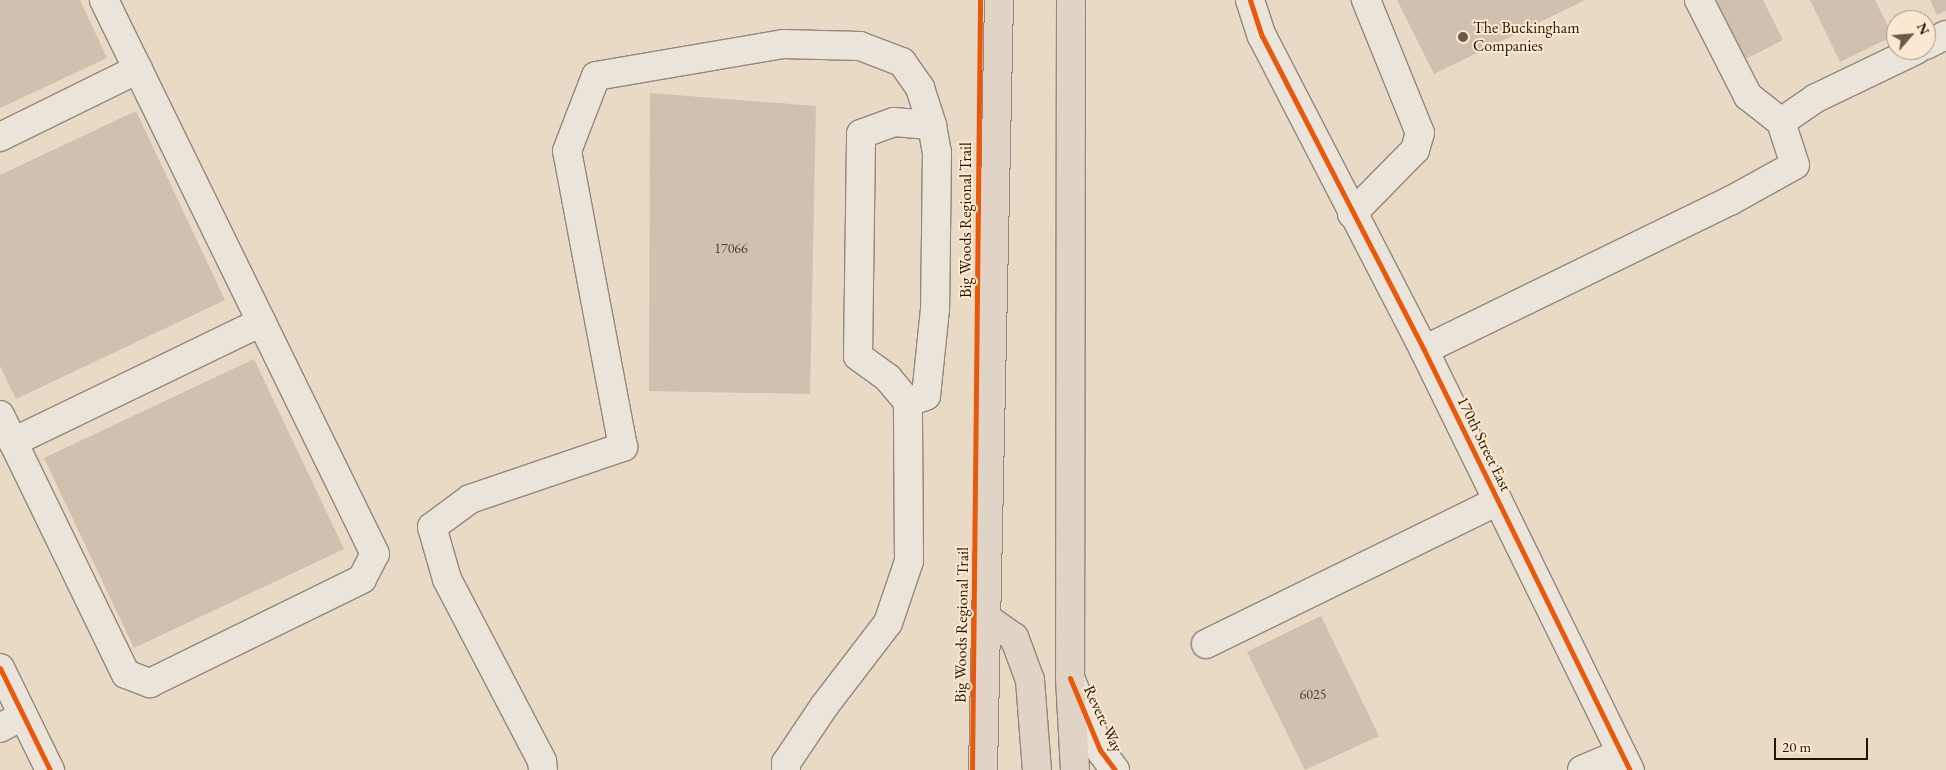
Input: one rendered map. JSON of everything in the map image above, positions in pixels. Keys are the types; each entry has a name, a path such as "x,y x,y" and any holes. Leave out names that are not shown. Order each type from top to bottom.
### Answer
{"main road":[{"path":"983,770 988,619 999,0"},
{"path":"1071,0 1070,678 1075,770"},
{"path":"988,619 1014,637 1030,680 1037,770"}],"street":[{"path":"0,415 126,674 150,683 362,579 375,554 104,0"},
{"name":"170th Street East","path":"1250,0 1262,36 1312,131 1352,214 1424,350 1626,762"},
{"path":"1352,214 1415,150 1420,133 1366,0"},
{"path":"1424,350 1730,201 1794,165 1781,122 1748,96 1699,0"},
{"path":"543,770 447,579 432,527 470,499 623,447 567,150 596,76 783,44 860,46 902,62 920,88 932,124 937,152 934,309 926,396 908,402"},
{"path":"1781,122 1816,98 1895,60"},
{"path":"0,137 138,69"},
{"path":"786,770 786,763 820,712 888,623 909,561 908,402 888,378 858,356 861,134 894,122 932,124"},
{"path":"13,442 261,322"},
{"path":"1206,644 1498,502"},
{"path":"0,668 12,722 50,770"},
{"name":"Revere Way","path":"1070,678 1100,750 1115,770"},
{"path":"1582,770 1626,762"}],"building":[{"path":"0,0 80,0 107,58 0,108"},
{"name":"The Buckingham Companies","path":"1397,0 1585,0 1434,74"},
{"path":"1712,0 1763,0 1783,40 1742,61"},
{"path":"1810,0 1875,0 1886,22 1886,39 1840,62"},
{"path":"1930,0 1946,0 1946,11 1937,15"},
{"path":"650,93 816,106 810,394 649,391"},
{"path":"136,111 225,300 16,399 0,366 0,175"},
{"path":"254,359 344,549 134,648 44,458"},
{"path":"1321,616 1379,736 1305,770 1247,652"}],"cycle path":[{"name":"Big Woods Regional Trail","path":"972,770 980,0"},
{"path":"1250,0 1262,36 1424,350 1630,770"},
{"path":"0,668 50,770"},
{"path":"1070,678 1100,750 1115,770"}],"place":[{"name":"The Buckingham Companies","path":"1463,37"}]}
